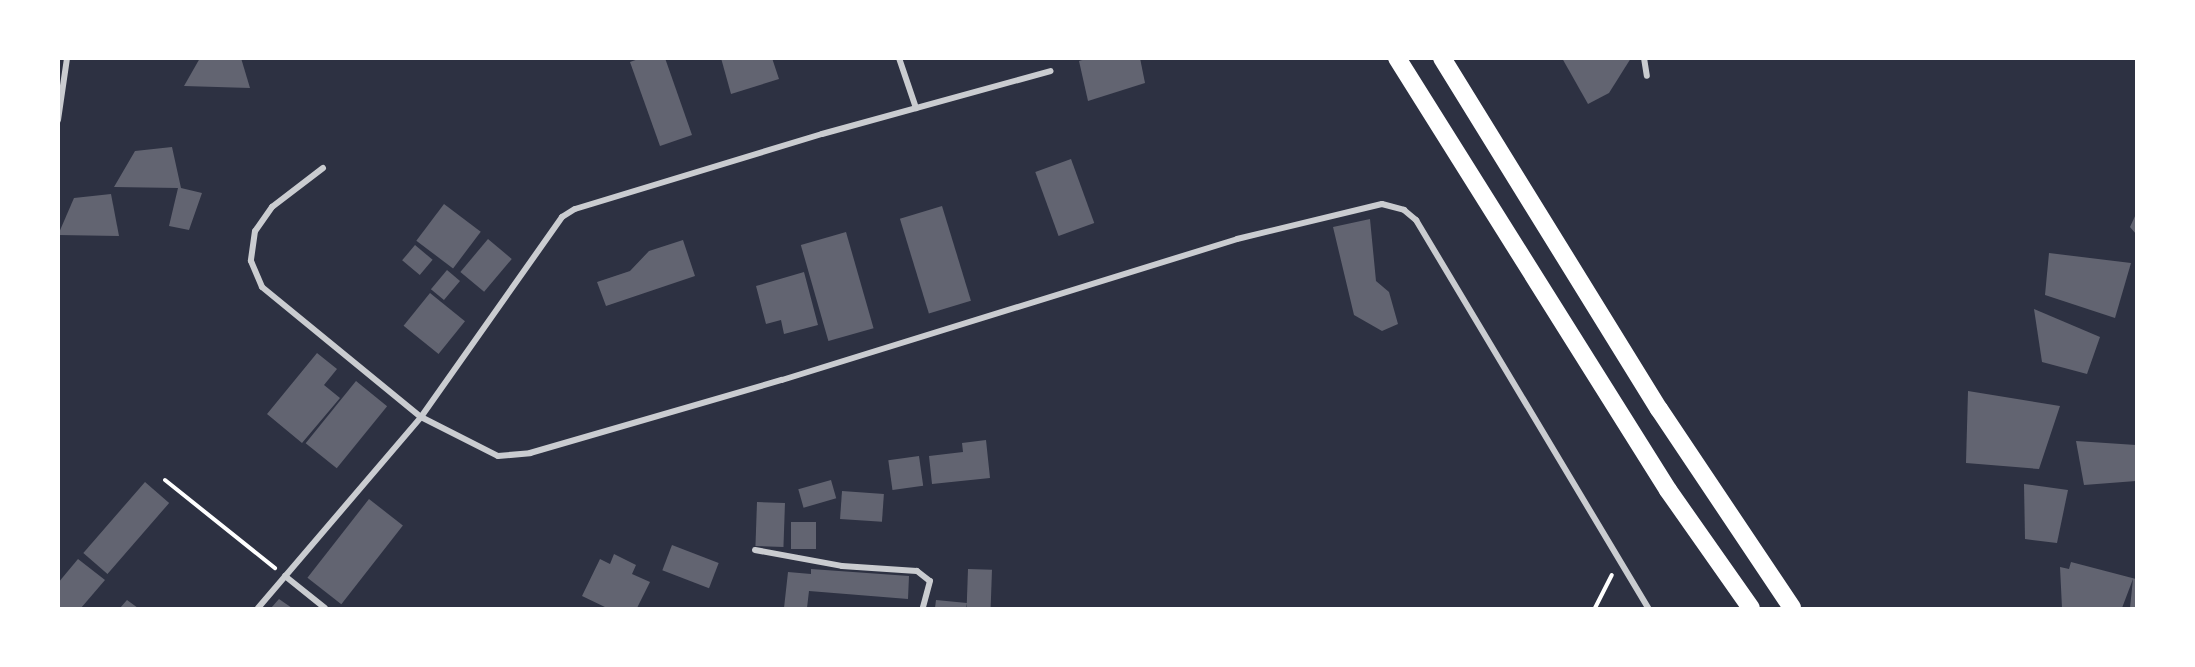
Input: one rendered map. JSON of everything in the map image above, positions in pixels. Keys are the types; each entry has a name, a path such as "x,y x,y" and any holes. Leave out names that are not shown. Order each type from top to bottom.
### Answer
{"highway":[{"path":"1397,58 1668,490 1751,609"},
{"path":"1442,58 1659,409 1792,609"}],"street":[{"path":"58,120 67,58"},
{"path":"899,58 916,108"},
{"path":"1644,58 1647,76"},
{"path":"258,609 421,417 546,237 575,209 916,108 1050,71"},
{"path":"322,168 272,207 255,231 251,261 262,286 421,417 498,456 530,453 1071,286 1382,204 1404,210 1416,220 1648,609"},
{"path":"754,550 843,566 917,570 930,581 923,609"},
{"path":"285,576 325,609"}],"path":[{"path":"165,480 285,576"},
{"path":"1594,609 1619,561"}],"building":[{"path":"200,58 241,58 250,88 184,86"},
{"path":"641,58 665,58 692,135 660,146 630,62"},
{"path":"721,58 772,58 779,79 731,94"},
{"path":"1089,58 1140,58 1145,83 1088,101 1079,61"},
{"path":"1562,58 1631,58 1609,93 1588,104"},
{"path":"172,147 181,188 202,193 189,230 169,226 178,188 114,187 135,151"},
{"path":"1071,159 1094,223 1059,236 1035,172"},
{"path":"111,194 119,236 58,235 74,198"},
{"path":"444,204 481,232 453,268 416,241"},
{"path":"942,206 971,301 929,314 900,219"},
{"path":"2136,214 2136,234 2130,227"},
{"path":"1370,219 1376,281 1389,292 1398,324 1382,331 1354,315 1333,227"},
{"path":"846,232 874,328 828,341 801,245"},
{"path":"488,239 512,259 484,292 460,272"},
{"path":"683,240 695,276 606,306 597,282 630,271 649,251"},
{"path":"415,245 433,260 420,275 402,260"},
{"path":"2049,253 2131,263 2115,318 2045,295"},
{"path":"447,270 460,281 444,300 431,289"},
{"path":"804,272 818,325 784,334 781,320 766,324 756,286"},
{"path":"430,293 465,321 439,354 404,326"},
{"path":"2034,309 2100,337 2087,374 2042,362"},
{"path":"317,353 337,369 324,385 340,398 302,443 267,414"},
{"path":"356,381 387,406 337,468 306,443"},
{"path":"1968,391 2060,406 2039,469 1966,463"},
{"path":"986,440 990,478 932,484 929,456 963,452 962,443"},
{"path":"2076,441 2136,445 2136,481 2084,485"},
{"path":"919,456 923,486 892,490 888,460"},
{"path":"831,480 836,498 804,508 798,489"},
{"path":"145,482 169,503 107,574 83,553"},
{"path":"2024,484 2068,490 2057,543 2025,539"},
{"path":"842,491 884,494 882,522 840,519"},
{"path":"369,499 403,525 341,604 307,578"},
{"path":"757,502 785,503 783,547 755,546"},
{"path":"791,522 816,522 816,549 791,549"},
{"path":"672,545 719,563 709,588 662,570"},
{"path":"614,554 636,565 632,574 650,582 637,608 607,608 582,596 600,559 610,564"},
{"path":"78,559 105,580 81,608 58,608 58,583"},
{"path":"2071,562 2136,579 2136,608 2130,608 2133,579 2122,608 2062,608 2060,567 2069,569"},
{"path":"811,569 909,576 908,599 809,591 807,608 784,608 788,572 811,574"},
{"path":"968,569 992,570 991,608 967,608"},
{"path":"279,599 292,608 271,608"},
{"path":"127,600 138,608 120,608"},
{"path":"936,600 967,603 966,608 935,608"}]}
